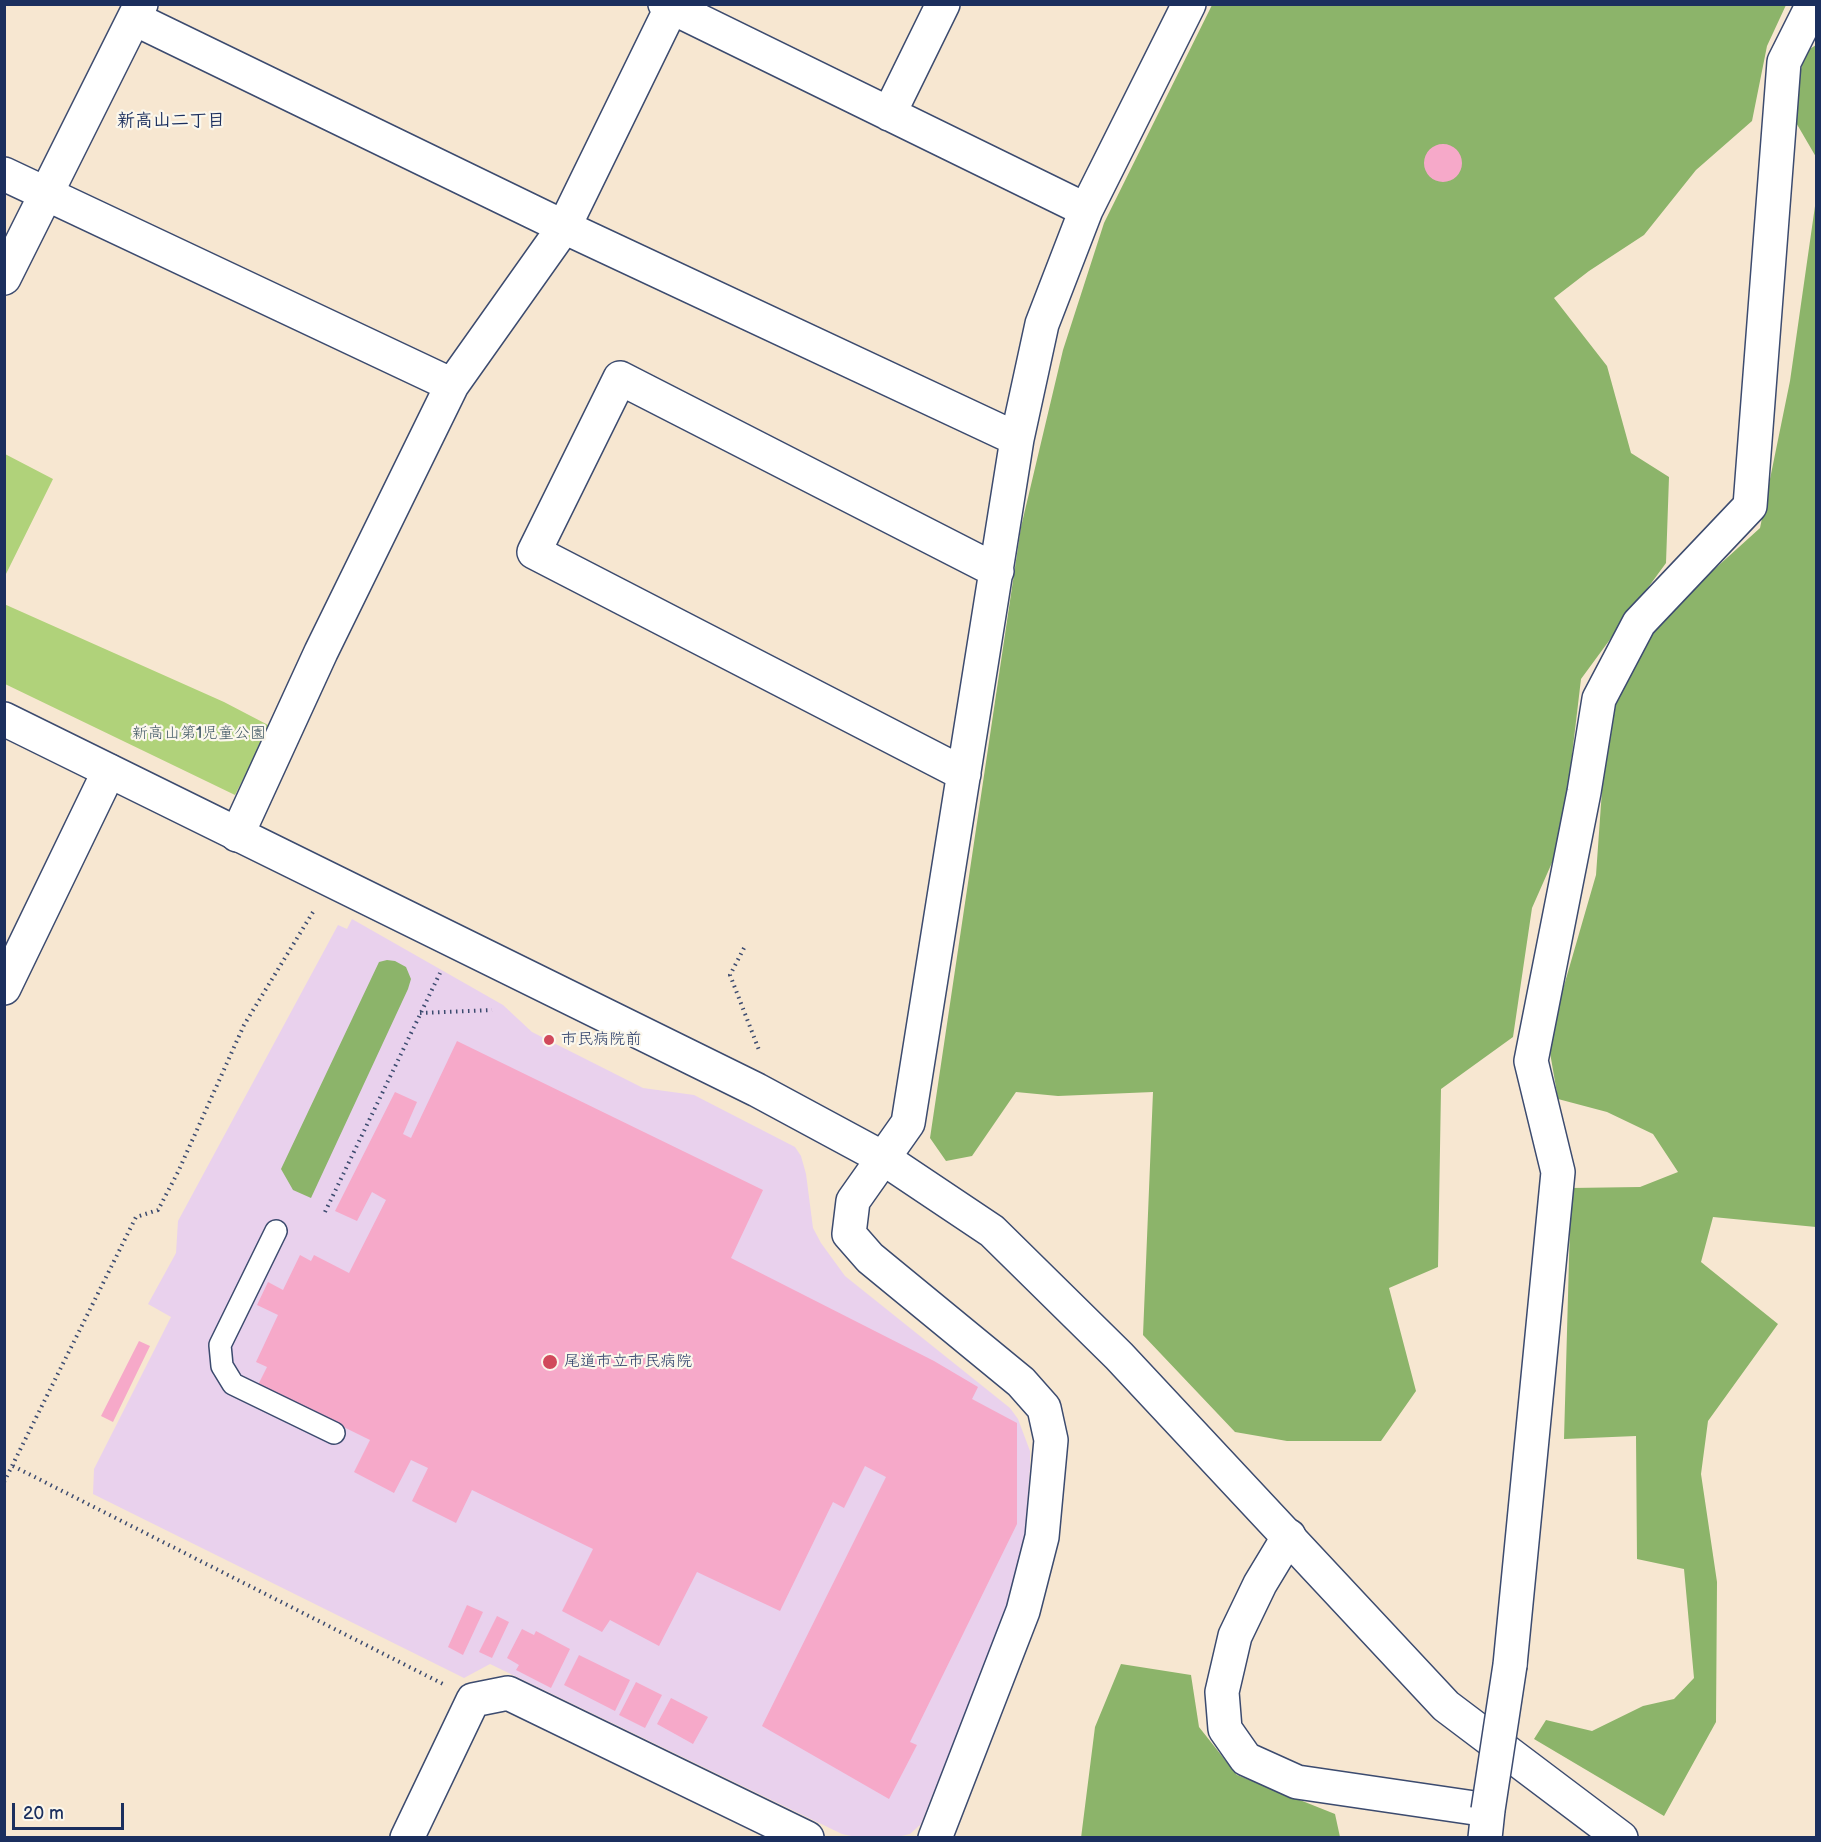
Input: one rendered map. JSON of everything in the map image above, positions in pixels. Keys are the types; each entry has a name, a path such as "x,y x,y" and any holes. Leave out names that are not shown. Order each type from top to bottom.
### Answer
{"street":[{"path":"889,114 943,4"},
{"path":"935,1838 1023,1611 1042,1537 1052,1440 1044,1408 1021,1382 870,1258 849,1234 853,1200 908,1123 1017,439 1042,324 1086,210 1189,4"},
{"path":"1289,1536 1260,1584 1235,1636 1222,1692 1225,1729 1246,1759 1297,1782 1486,1824 1510,1665 1558,1172 1531,1061 1584,792 1599,699 1639,623 1750,506 1784,62 1813,4"},
{"path":"237,834 321,652 452,385 564,227 670,6 1086,210"},
{"path":"4,278 138,12 564,227 1017,439"},
{"path":"4,174 452,385"},
{"path":"964,774 534,552 620,378 997,571"},
{"path":"4,719 757,1090 883,1158 992,1231 1119,1356 1446,1706 1621,1838"},
{"path":"4,987 109,771"},
{"path":"407,1838 473,1700 508,1693 807,1838"}],"lane":[{"path":"276,1231 220,1345 222,1366 233,1384 334,1433"}],"path":[{"path":"4,1482 136,1218 158,1210 178,1172 244,1025 316,906"},
{"path":"744,948 730,975 763,1060"},
{"path":"325,1212 442,969"},
{"path":"420,1013 492,1010"},
{"path":"13,1466 473,1700"}],"shaded area":[{"name":"尾道市立市民病院","path":"352,919 503,1005 532,1032 643,1088 694,1095 795,1147 801,1156 806,1174 813,1228 845,1276 1010,1408 1018,1419 1030,1451 1030,1468 1025,1533 1006,1610 921,1824 910,1834 897,1837 856,1837 842,1834 490,1664 464,1678 93,1494 94,1469 171,1317 148,1304 176,1253 178,1221 338,925 347,929"}],"green space":[{"path":"1212,5 1786,5 1767,46 1752,121 1696,170 1644,235 1589,271 1554,298 1607,366 1631,453 1669,477 1666,563 1581,679 1562,840 1532,908 1513,1037 1441,1089 1438,1267 1389,1288 1416,1391 1381,1441 1287,1441 1235,1432 1143,1335 1153,1092 1058,1096 1016,1092 972,1156 946,1161 930,1138 1021,527 1063,350 1104,223"},
{"path":"1816,45 1816,157 1791,114 1805,52"},
{"path":"1816,199 1816,1227 1713,1217 1701,1262 1778,1324 1708,1421 1701,1474 1717,1582 1716,1722 1664,1816 1534,1739 1546,1720 1592,1731 1643,1706 1674,1699 1694,1678 1684,1569 1637,1559 1636,1436 1564,1439 1571,1188 1640,1187 1678,1172 1653,1134 1607,1112 1558,1099 1548,1041 1596,875 1603,776 1618,687 1655,623 1760,528 1790,381"},
{"path":"5,454 53,479 5,576"},
{"name":"新高山第1児童公園","path":"4,604 224,702 270,726 235,795 5,684"},
{"path":"395,961 406,967 411,979 408,989 311,1198 293,1190 281,1169 379,962"},
{"path":"1121,1664 1191,1675 1199,1727 1237,1775 1335,1814 1340,1837 1081,1838 1095,1727"}],"building":[{"path":"1443,144 1456,150 1462,163 1456,176 1443,182 1430,176 1424,163 1430,150"},
{"path":"457,1041 763,1190 731,1258 934,1361 978,1387 972,1399 1017,1423 1017,1524 910,1742 917,1745 889,1799 762,1726 886,1477 865,1466 844,1508 833,1502 780,1611 697,1572 659,1646 610,1620 602,1632 562,1611 593,1549 472,1490 456,1523 412,1501 428,1468 411,1460 394,1493 354,1472 370,1440 258,1385 267,1367 256,1362 278,1315 257,1305 268,1282 283,1290 300,1255 311,1261 314,1255 349,1273 386,1200 372,1192 357,1221 335,1211 395,1092 417,1102 403,1134 411,1138"},
{"path":"139,1341 150,1346 113,1422 101,1416"},
{"path":"467,1605 483,1612 463,1655 448,1647"},
{"path":"497,1616 509,1622 492,1658 479,1652"},
{"path":"522,1629 534,1635 536,1631 570,1649 551,1688 516,1670 519,1665 507,1658"},
{"path":"579,1655 630,1680 615,1711 564,1685"},
{"path":"636,1682 662,1695 645,1728 619,1715"},
{"path":"671,1698 708,1717 693,1744 657,1724"}],"place":[{"name":"市民病院前","path":"549,1040"},
{"name":"尾道市立市民病院","path":"550,1362"}],"district":[{"name":"新高山二丁目","path":"171,121"}]}
